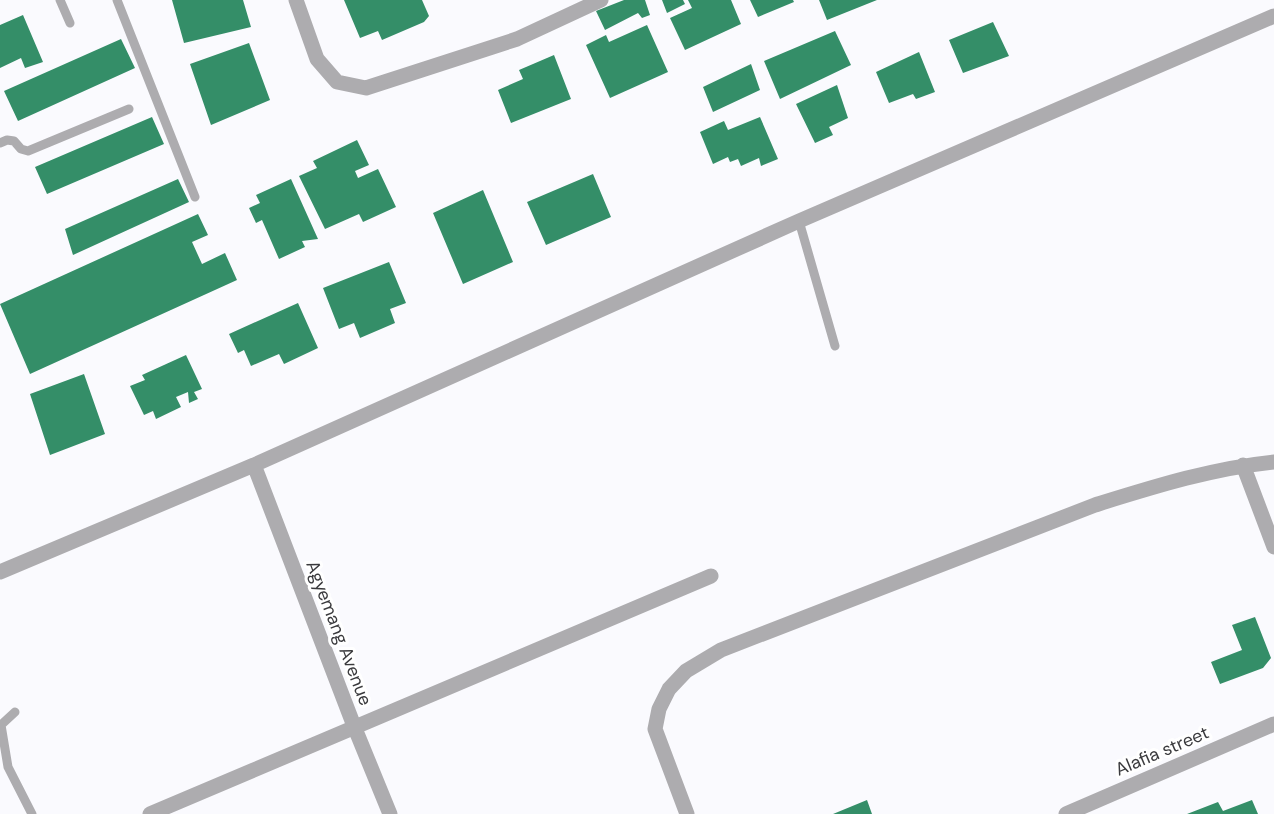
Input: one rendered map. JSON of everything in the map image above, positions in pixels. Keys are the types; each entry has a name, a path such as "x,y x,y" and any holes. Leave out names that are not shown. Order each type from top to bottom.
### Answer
{"street":[{"path":"296,0 317,59 337,82 366,88 517,39 601,0"},
{"path":"0,572 254,465 799,220 1274,16"},
{"path":"687,814 655,729 659,709 669,689 686,671 721,650 1095,505 1243,465 1274,462"},
{"name":"Agyemang Avenue","path":"254,465 390,814"},
{"path":"1243,465 1274,547"},
{"path":"150,814 711,576"},
{"name":"Alafia street","path":"1066,814 1274,724"}],"lane":[{"path":"60,0 70,23"},
{"path":"117,0 195,196"},
{"path":"0,143 7,140 14,141 28,151 129,109"},
{"path":"799,220 835,346"},
{"path":"15,712 1,725 8,767 33,814"}],"building":[{"path":"172,0 243,0 251,27 184,43"},
{"path":"344,0 422,0 429,16 424,22 382,40 378,31 360,38"},
{"path":"624,0 645,0 650,15 642,18 638,13 605,30 596,11"},
{"path":"662,0 683,0 685,4 667,13"},
{"path":"688,0 731,0 741,24 685,50 670,18 692,8"},
{"path":"750,0 793,0 794,2 758,17"},
{"path":"819,0 877,0 827,20"},
{"path":"23,15 43,62 25,68 21,58 0,68 0,25"},
{"path":"993,22 1009,56 963,73 949,40"},
{"path":"647,25 668,72 610,98 586,45 606,35 609,42"},
{"path":"835,31 851,65 780,99 764,61"},
{"path":"121,39 135,68 18,121 4,91"},
{"path":"249,43 270,100 211,125 190,64"},
{"path":"919,52 935,92 916,99 913,94 889,103 876,72"},
{"path":"554,55 571,99 511,123 498,90 523,79 519,70"},
{"path":"751,64 760,90 713,112 703,87"},
{"path":"837,85 848,118 829,127 833,135 815,143 796,104"},
{"path":"152,117 164,144 47,194 35,167"},
{"path":"760,117 778,159 761,166 759,158 741,166 738,159 730,162 728,157 713,164 700,132 724,121 728,130"},
{"path":"357,140 369,165 355,171 358,178 378,169 396,207 363,222 359,214 325,229 299,176 317,168 313,161"},
{"path":"593,174 611,217 546,245 527,202"},
{"path":"178,179 189,202 73,255 65,229"},
{"path":"291,179 318,239 302,241 305,247 279,259 262,220 256,223 249,208 260,203 256,195"},
{"path":"483,190 513,262 463,284 433,213"},
{"path":"198,214 208,235 192,242 202,264 225,253 237,280 30,374 0,304"},
{"path":"389,262 406,303 390,309 395,323 360,338 354,323 339,329 323,288"},
{"path":"298,303 318,348 284,364 279,354 251,366 244,350 238,353 229,334"},
{"path":"186,355 202,389 194,392 198,399 189,403 188,392 176,397 181,407 156,419 153,411 144,415 130,386 145,380 142,375"},
{"path":"84,374 105,434 50,455 30,394"},
{"path":"1255,617 1271,658 1263,668 1220,684 1211,662 1242,650 1232,625"},
{"path":"867,800 872,814 833,814"},
{"path":"1252,800 1258,814 1187,814 1218,802 1223,811"}]}
